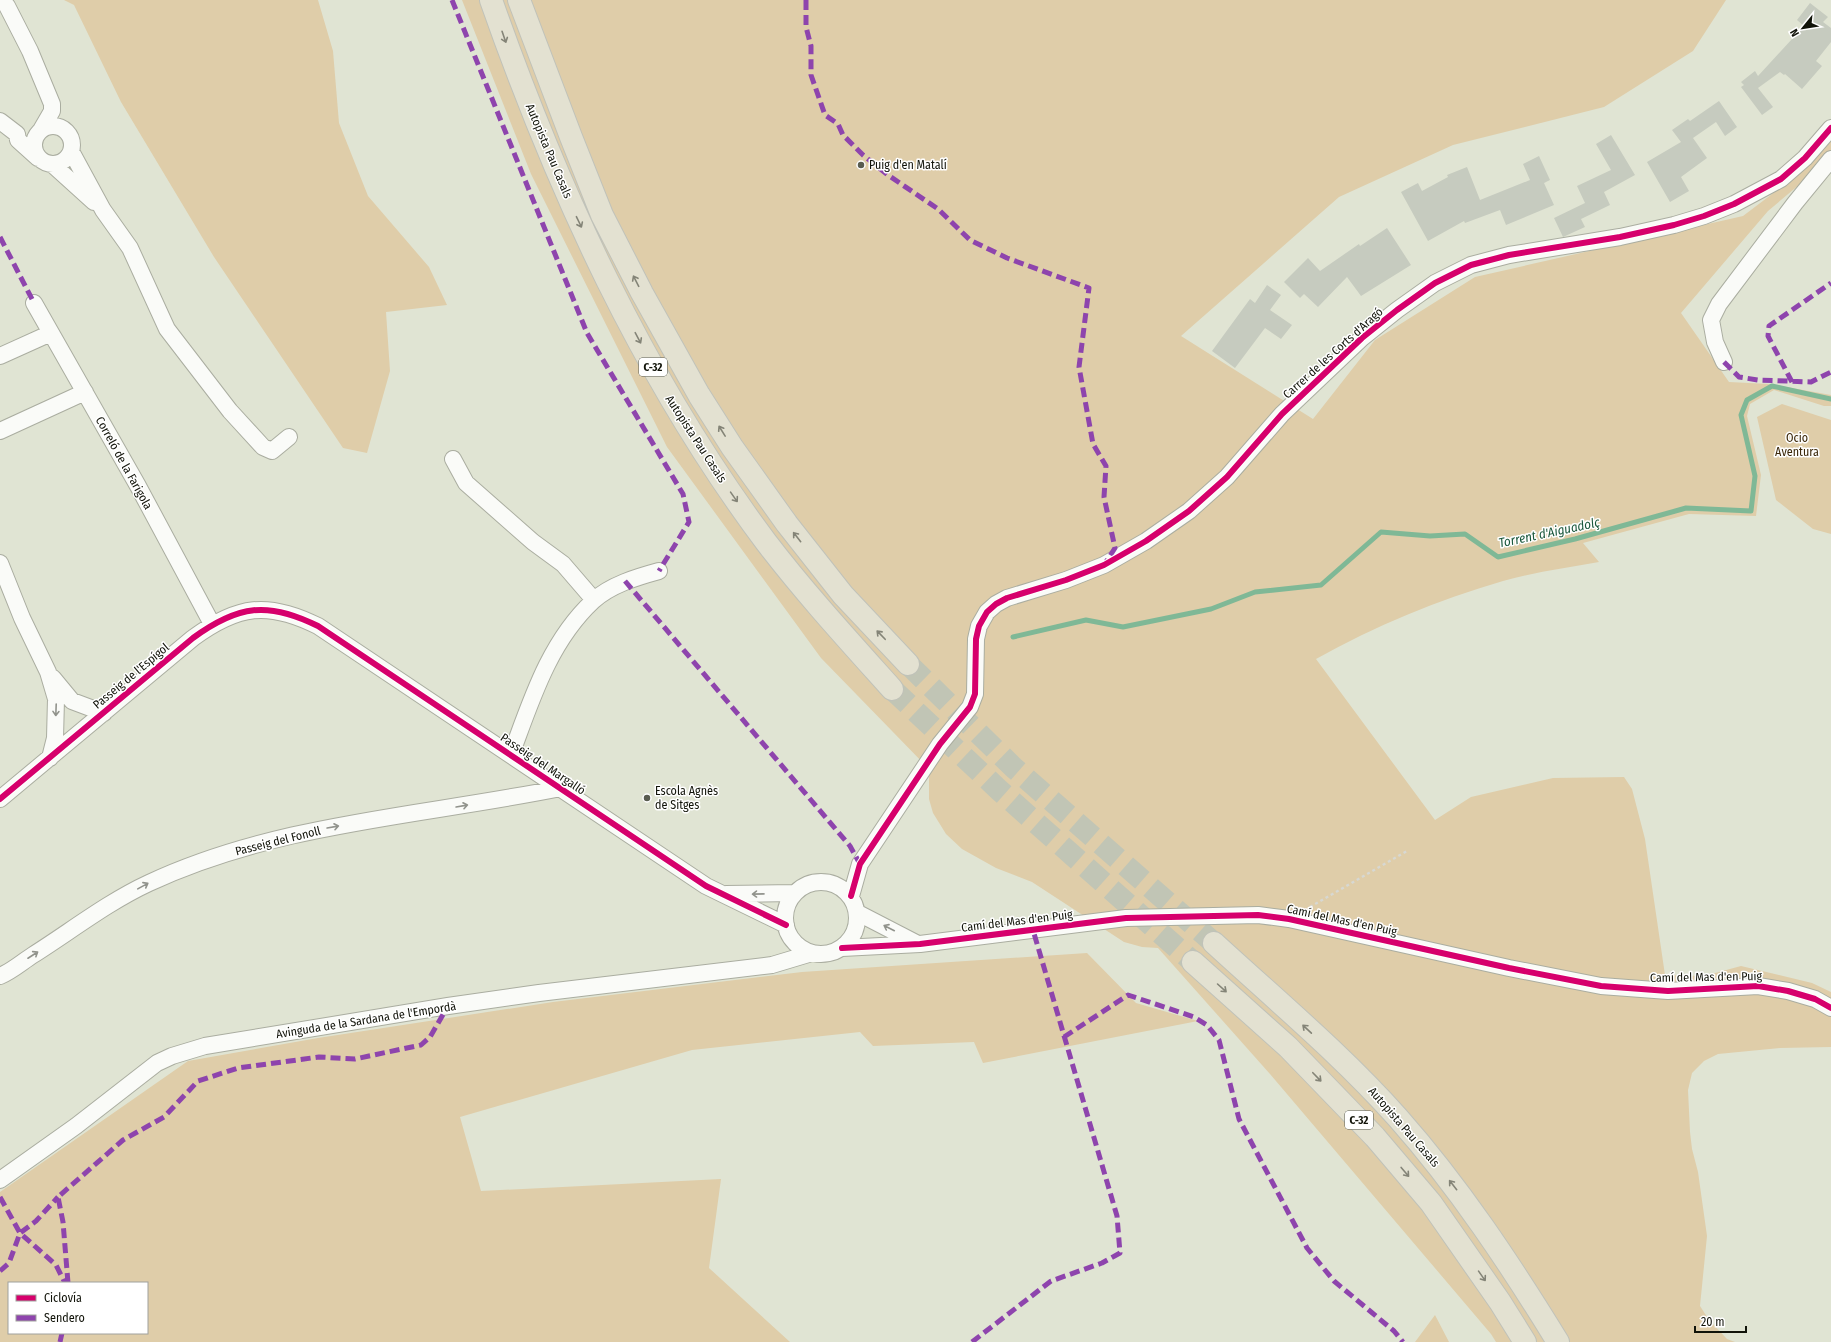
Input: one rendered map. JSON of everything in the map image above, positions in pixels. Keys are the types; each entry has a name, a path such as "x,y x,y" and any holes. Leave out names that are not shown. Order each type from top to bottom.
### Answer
{"highway":[{"name":"Autopista Pau Casals","path":"491,0 518,76 574,212 614,294 673,405 717,473 766,542 826,615 892,689"},
{"name":"Autopista Pau Casals","path":"519,0 602,214 642,293 699,394 732,448 791,530 843,595 908,664"},
{"name":"Autopista Pau Casals","path":"1214,943 1359,1076 1427,1153 1476,1217 1558,1342"},
{"name":"C-32","path":"1193,962 1288,1047 1375,1137 1432,1203 1500,1302 1525,1342"},
{"path":"1476,1217 1519,1256 1573,1342"},
{"path":"1500,1302 1517,1342"}],"street":[{"path":"1,0 7,6 30,51 52,104 52,111 39,132 34,146 45,161 60,163 64,161 71,151"},
{"path":"52,104 61,110 66,132 71,141 71,151 103,210 130,248 167,329 230,411 263,447 272,451 289,438"},
{"path":"0,121 17,134 18,140 103,210"},
{"path":"17,134 39,132 50,127 59,128 66,132"},
{"name":"Carrer de les Corts d'Aragó","path":"860,864 957,721 970,707 975,694 976,639 979,626 987,612 1007,598 1066,580 1104,565 1146,541 1189,511 1228,477 1282,414 1362,338 1397,310 1435,283 1471,265 1509,255 1620,237 1674,225 1716,211 1758,192 1781,179 1805,158 1831,128"},
{"path":"1724,362 1715,342 1711,320 1719,304 1795,202 1831,159"},
{"name":"Correló de la Farigola","path":"34,303 138,486 212,624"},
{"path":"0,356 51,333"},
{"path":"0,431 85,392"},
{"path":"453,460 466,483 533,542 562,564 594,600"},
{"path":"0,563 22,618 48,672 56,699 55,738 50,758"},
{"path":"511,755 544,668 565,633 594,600 625,581 659,571"},
{"name":"Passeig de l'Espígol","path":"0,799 193,638 212,624 237,613 264,609 292,614"},
{"name":"Passeig del Margalló","path":"292,614 318,626 721,894 789,932"},
{"path":"48,672 72,701 104,713"},
{"name":"Passeig del Fonoll","path":"0,976 121,898 148,883 204,861 268,840 560,788"},
{"path":"831,883 860,864"},
{"path":"851,896 860,864"},
{"path":"818,881 831,883 844,889 851,896 858,913 858,923 855,933 850,941 842,948 828,954 812,953 799,946 789,932 786,910 794,893 809,883 818,881"},
{"path":"721,894 794,893"},
{"path":"858,913 920,944"},
{"name":"Camí del Mas d'en Puig","path":"842,948 920,944 1126,918 1258,915 1289,919 1509,968 1601,986 1668,991 1758,986 1788,991 1814,999 1831,1008"},
{"path":"772,965 789,932"},
{"name":"Avinguda de la Sardana de l'Empordà","path":"0,1180 76,1126 157,1063 172,1056 205,1046 471,1003 772,965 812,953"}],"path":[{"path":"1289,919 1407,851"}],"green space":[{"path":"64,0 318,0 333,51 339,123 368,196 429,267 447,305 386,312 390,371 367,453 343,448 214,257 121,102 74,5"},
{"path":"462,0 1726,0 1693,51 1604,107 1453,145 1339,197 1181,336 1313,419 1375,340 1475,277 1743,216 1793,178 1831,138 1831,158 1768,211 1681,313 1729,382 1769,384 1831,395 1831,406 1824,406 1774,390 1750,404 1747,416 1761,475 1756,516 1689,514 1583,543 1599,562 1515,578 1479,588 1431,605 1384,625 1316,659 1435,820 1471,797 1553,778 1624,777 1632,789 1645,839 1665,975 1704,976 1741,966 1812,983 1831,992 1831,1047 1780,1048 1718,1054 1704,1061 1692,1073 1688,1090 1690,1132 1692,1149 1698,1172 1707,1236 1700,1306 1709,1320 1727,1339 1735,1342 1496,1342 1491,1334 1270,1074 1158,948 1142,947 1124,942 1032,882 996,868 962,849 946,834 933,813 929,799 929,769 821,658 667,447 531,174"},
{"name":"Ocio Aventura","path":"1782,404 1831,420 1831,534 1813,529 1776,500 1757,417"},
{"path":"1087,953 1136,1003 1198,1021 983,1063 974,1042 873,1046 860,1032 692,1050 460,1117 481,1191 721,1179 709,1268 790,1342 0,1342 0,1192 188,1061 318,1038 553,1002 802,972"},
{"path":"1435,1315 1449,1342 1415,1342"}],"building":[{"path":"1810,3 1828,17 1823,22 1831,28 1831,42 1816,61 1822,66 1802,89 1785,74 1784,75 1780,72 1758,88 1773,107 1762,115 1741,87 1744,85 1741,82 1755,71 1758,76 1804,26 1797,20"},
{"path":"1719,101 1737,127 1725,136 1716,122 1693,138 1707,158 1681,177 1689,191 1670,202 1647,162 1681,142 1672,130 1688,119 1690,121"},
{"path":"1611,135 1635,175 1604,192 1610,205 1581,219 1585,227 1563,237 1554,218 1585,203 1577,186 1611,170 1596,144"},
{"path":"1539,156 1550,180 1544,183 1554,205 1506,225 1500,210 1465,223 1464,221 1428,241 1401,192 1418,183 1422,191 1448,177 1447,175 1467,167 1480,200 1530,180 1523,164"},
{"path":"1387,228 1411,265 1361,296 1347,277 1318,307 1304,294 1300,298 1284,282 1308,258 1320,271 1359,244 1360,246"},
{"path":"1267,285 1281,295 1270,310 1292,325 1281,339 1265,328 1235,368 1212,351 1250,299 1255,303"}],"waterway":[{"name":"Torrent d'Aiguadolç","path":"1013,637 1086,620 1123,627 1211,609 1255,592 1321,585 1381,532 1430,536 1465,534 1498,557 1575,539 1686,508 1751,511 1755,476 1741,415 1747,400 1772,386 1831,399"}],"tunnel":[{"path":"908,664 1013,767 1214,943"},
{"path":"892,689 999,790 1193,962"}],"marked path":[{"path":"452,0 587,333 683,494 689,522 659,571"},
{"path":"806,0 806,27 811,46 811,75 825,115 838,124 843,135 863,155 888,175 938,209 970,240 1007,258 1089,288 1079,367 1093,444 1106,466 1104,497 1115,548 1106,562"},
{"path":"0,237 34,303"},
{"path":"1792,382 1768,336 1769,326 1831,283"},
{"path":"1724,362 1739,377 1758,380 1811,382 1831,372"},
{"path":"625,581 850,846 860,864"},
{"path":"972,1342 1051,1281 1102,1263 1120,1253 1117,1216 1033,930"},
{"path":"1064,1037 1128,995 1194,1017 1207,1025 1219,1040 1239,1119 1307,1248 1334,1281 1394,1331 1403,1342"},
{"path":"68,1282 63,1222 58,1197 123,1140 164,1117 198,1081 238,1068 319,1057 355,1059 421,1045 430,1037 448,1006"},
{"path":"0,1197 20,1233 56,1265 64,1282"},
{"path":"0,1271 9,1263 20,1233 36,1221 58,1197"},
{"path":"60,1342 62,1334"}],"cycle path":[{"path":"851,896 860,864 940,744 970,707 975,694 976,639 979,626 987,612 996,604 1007,598 1066,580 1104,565 1146,541 1189,511 1227,477 1282,414 1362,338 1397,310 1435,283 1471,265 1509,255 1620,237 1674,225 1704,216 1734,204 1781,179 1805,158 1831,128"},
{"path":"0,799 193,638 209,627 239,613 254,610 268,610 300,618 318,626 706,886 786,925"},
{"path":"842,948 920,944 1126,918 1258,915 1289,919 1509,968 1601,986 1668,991 1758,986 1788,991 1815,999 1831,1008"}],"place":[{"name":"Puig d'en Matalí","path":"861,165"},
{"name":"Escola Agnès de Sitges","path":"647,798"}]}
